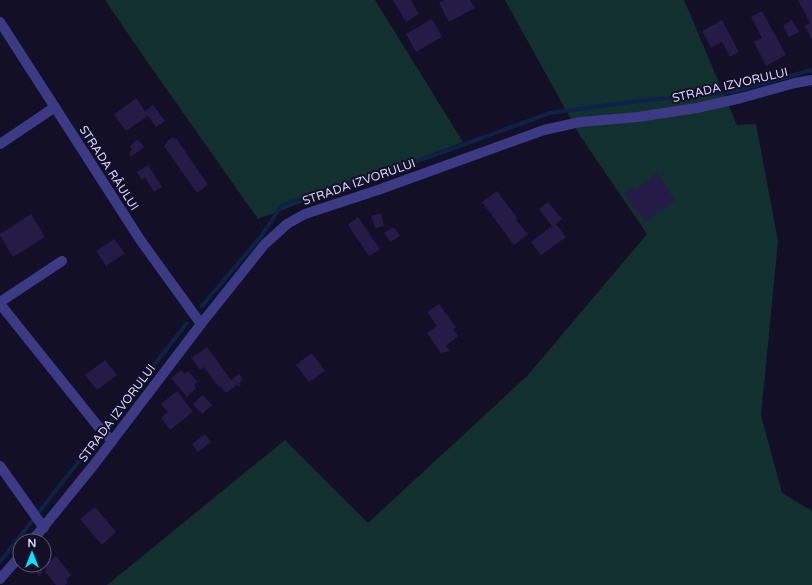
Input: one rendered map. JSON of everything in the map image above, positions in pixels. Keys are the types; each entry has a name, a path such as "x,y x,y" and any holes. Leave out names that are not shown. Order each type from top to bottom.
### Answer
{"street":[{"name":"STRADA RÂULUI","path":"0,22 141,241 201,324"},
{"name":"STRADA IZVORULUI","path":"37,533 110,438 264,245 287,224 305,214 544,130 580,122 638,117 697,108 812,80"},
{"path":"0,144 55,107"},
{"path":"62,261 0,303 97,425 110,438"},
{"path":"0,466 42,525"},
{"path":"0,579 12,565"}],"green space":[{"path":"105,0 375,0 463,142 258,219"},
{"path":"505,0 684,0 737,125 756,124 778,241 761,415 782,493 812,511 812,585 107,585 285,440 368,523 528,375 647,234 579,134"}],"building":[{"path":"393,0 411,0 419,14 406,22"},
{"path":"445,0 470,0 475,8 449,22 439,3"},
{"path":"798,0 812,0 812,41 805,26 810,23"},
{"path":"762,11 786,55 766,66 754,42 762,38 751,17"},
{"path":"432,19 442,37 416,52 406,34"},
{"path":"722,20 739,52 730,57 722,42 711,48 702,31"},
{"path":"792,20 799,32 789,37 783,26"},
{"path":"136,98 145,111 153,105 165,121 156,127 148,116 126,131 114,115"},
{"path":"173,137 174,139 176,138 208,185 197,193 164,146 167,143 166,142"},
{"path":"138,139 144,147 131,157 129,153 132,150 130,146"},
{"path":"148,165 162,187 154,192 145,177 142,180 137,172"},
{"path":"657,172 675,201 645,222 636,209 635,210 630,204 631,203 624,193 633,187 635,190 651,179 650,178"},
{"path":"497,191 518,219 516,220 528,234 514,245 482,202"},
{"path":"548,202 562,219 556,224 566,237 541,255 531,242 552,226 539,209"},
{"path":"381,213 384,226 375,228 371,216"},
{"path":"31,214 45,237 13,257 0,234"},
{"path":"358,217 380,249 369,256 348,225"},
{"path":"394,227 400,236 390,242 384,233"},
{"path":"114,239 125,253 106,266 96,251"},
{"path":"439,304 456,327 453,329 458,336 446,346 450,351 441,353 427,333 437,326 427,312"},
{"path":"207,347 231,380 239,374 243,380 239,383 241,385 238,387 237,385 226,393 220,386 219,387 204,367 200,370 192,358"},
{"path":"312,353 325,371 309,382 296,365"},
{"path":"105,360 117,375 97,390 85,375"},
{"path":"181,370 184,374 188,371 198,382 194,385 196,388 187,397 171,378"},
{"path":"177,391 193,412 170,430 161,418 168,412 161,404"},
{"path":"203,395 212,405 202,414 193,404"},
{"path":"205,434 211,442 198,452 192,444"},
{"path":"95,507 116,532 102,545 80,519"},
{"path":"56,556 71,575 66,580 68,583 65,585 56,585 46,573 52,573 52,559"}],"waterway":[{"path":"202,306 262,235 282,205 432,156 550,113 639,101 733,92 812,70"},
{"path":"0,562 187,323"}]}
